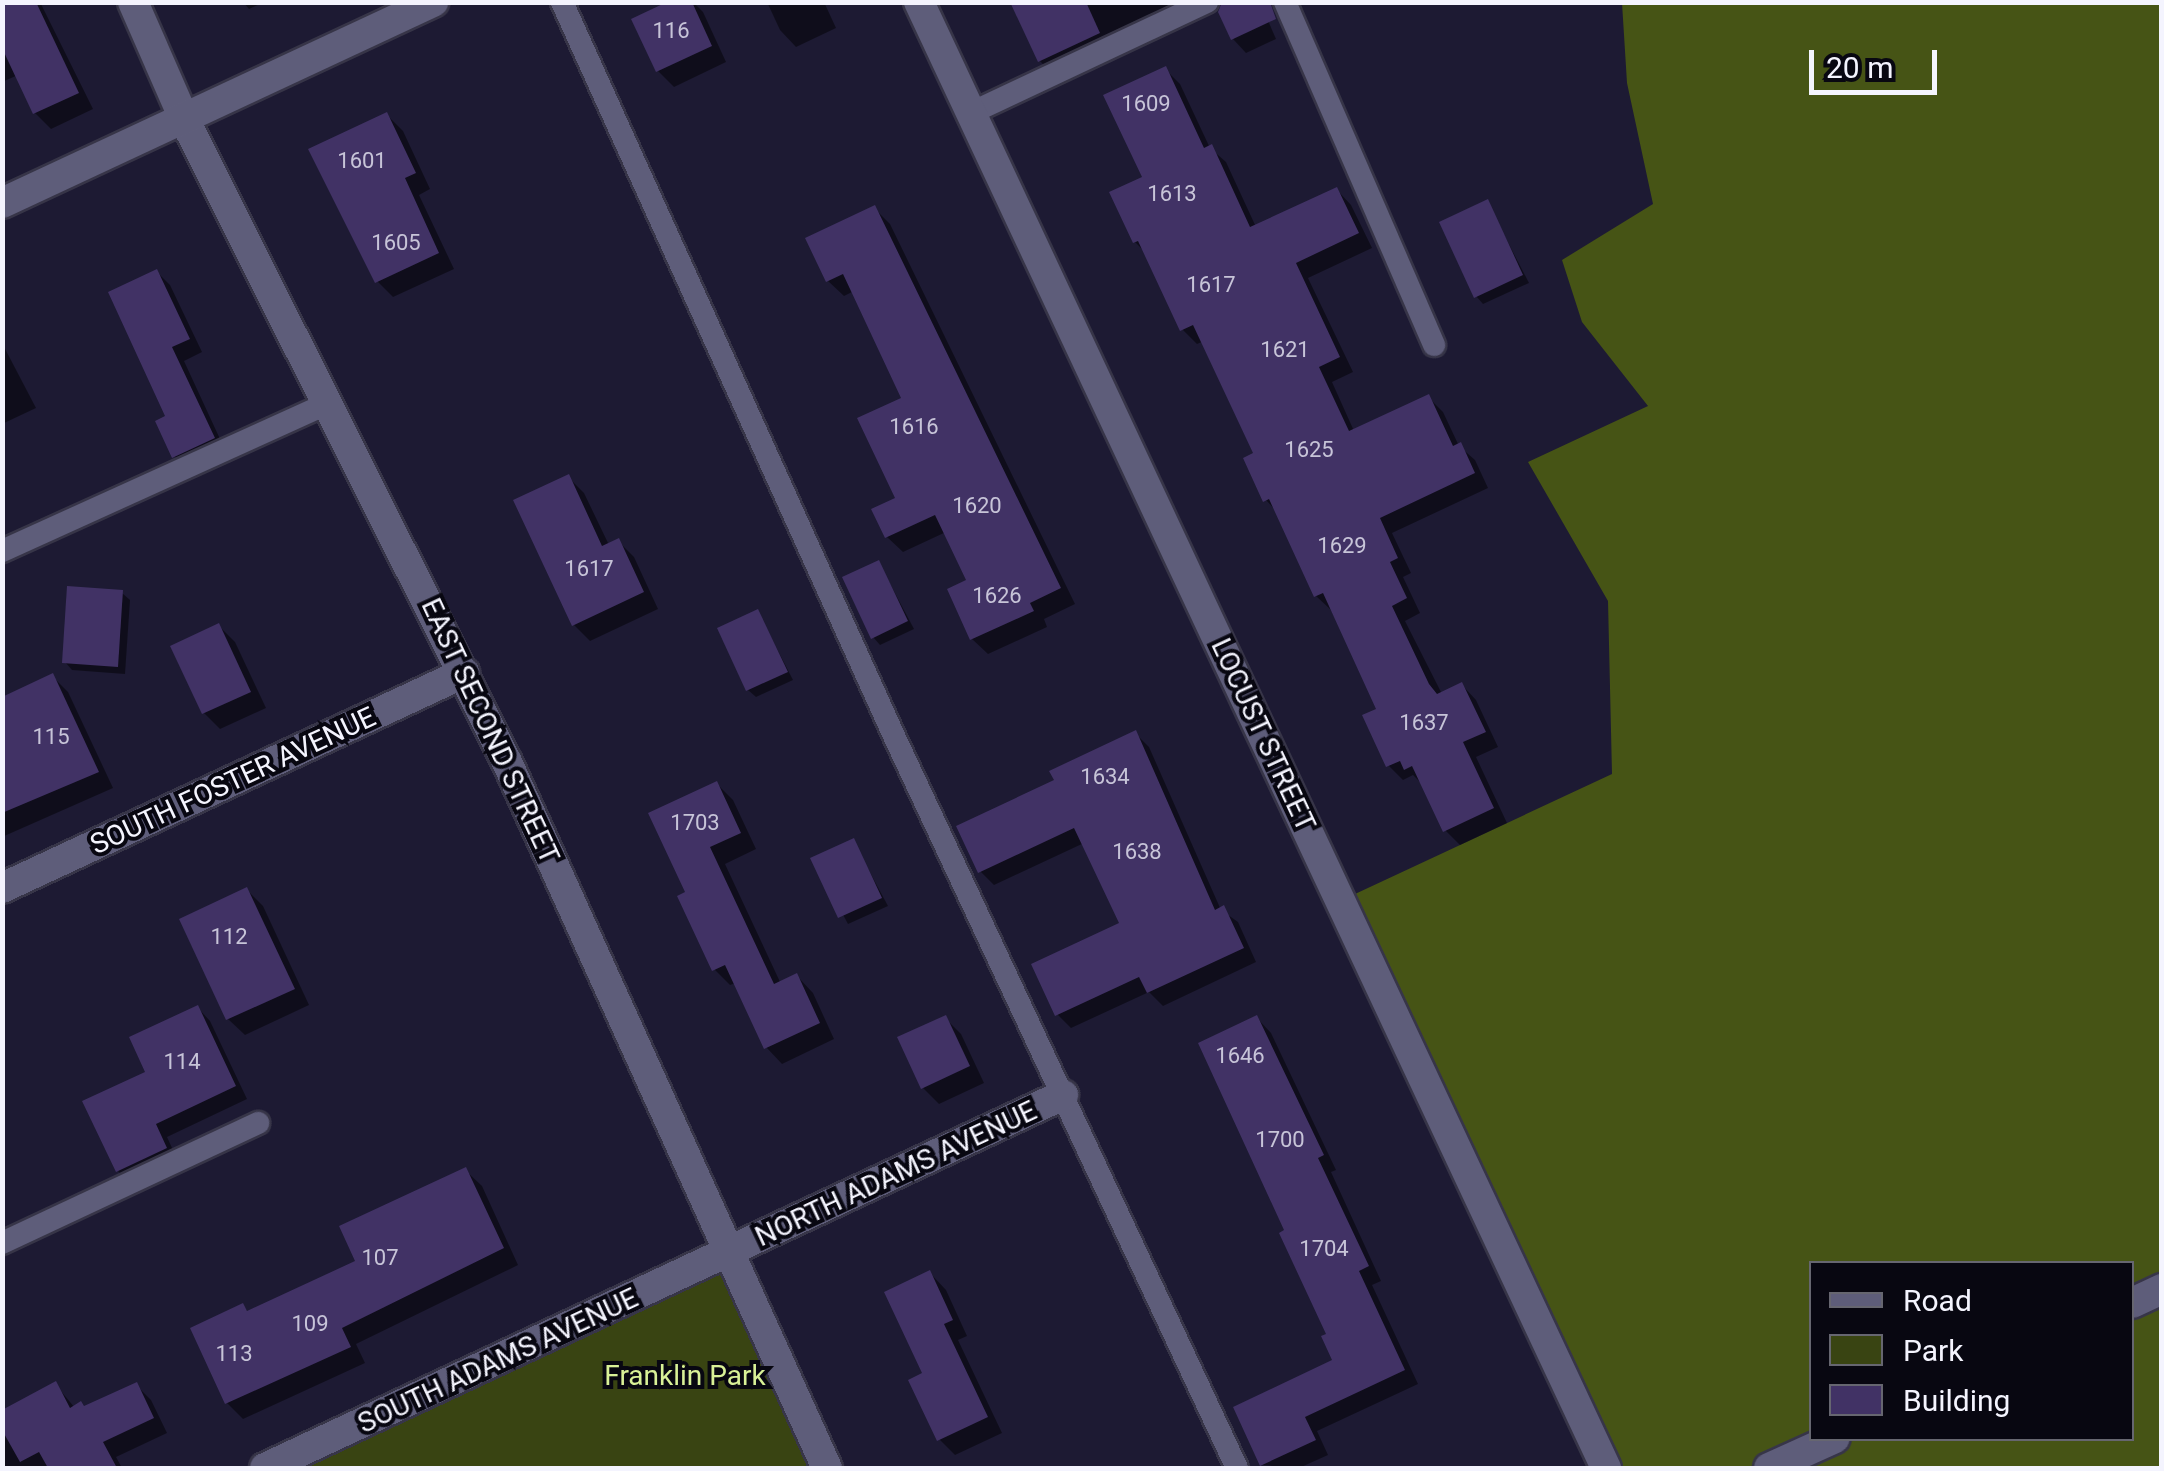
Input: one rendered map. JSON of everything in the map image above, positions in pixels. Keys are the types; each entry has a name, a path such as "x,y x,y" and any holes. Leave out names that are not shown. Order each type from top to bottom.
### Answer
{"street":[{"name":"EAST SECOND STREET","path":"133,2 184,119 464,674 828,1468"},
{"path":"2,203 433,2"},
{"name":"LOCUST STREET","path":"919,2 1606,1468"},
{"name":"SOUTH FOSTER AVENUE","path":"2,888 464,674"},
{"name":"NORTH ADAMS AVENUE","path":"730,1252 1062,1095"},
{"name":"SOUTH ADAMS AVENUE","path":"265,1468 730,1252"},
{"path":"2134,1302 2162,1289"},
{"path":"1769,1468 1828,1441"}],"lane":[{"path":"562,2 895,738 1237,1468"},
{"path":"970,113 1208,2"},
{"path":"1285,2 1434,345"},
{"path":"2,551 329,402"},
{"path":"2,1243 258,1123"}],"green space":[{"path":"1622,3 2161,3 2161,1468 1606,1468 1340,901 1612,774 1608,601 1528,462 1648,406 1582,322 1562,260 1653,204 1627,83"},
{"name":"Franklin Park","path":"730,1252 827,1468 265,1468"}],"building":[{"path":"2,2 36,2 79,93 33,114 2,48"},
{"path":"667,2 692,2 712,46 656,72 631,19"},
{"path":"1010,2 1086,2 1100,33 1038,62"},
{"path":"1222,2 1270,2 1276,19 1231,40 1218,12"},
{"path":"1166,66 1204,148 1212,144 1250,227 1337,187 1359,233 1296,263 1340,357 1319,367 1349,431 1429,394 1453,446 1461,442 1475,473 1380,518 1398,558 1390,562 1407,598 1392,606 1429,684 1437,694 1462,682 1486,732 1463,742 1494,808 1443,832 1412,766 1404,770 1400,761 1386,767 1362,715 1376,709 1323,593 1314,597 1269,499 1263,502 1243,458 1253,453 1193,325 1180,331 1138,241 1133,243 1109,192 1142,177 1103,95"},
{"path":"387,112 416,173 405,178 439,253 375,283 308,149"},
{"path":"1488,199 1523,275 1474,298 1439,222"},
{"path":"875,205 1061,588 1030,603 1034,611 970,640 947,589 966,580 935,515 885,538 871,509 895,498 857,418 901,398 843,274 826,282 805,238"},
{"path":"157,269 190,339 172,347 215,438 172,458 155,421 165,416 108,292"},
{"path":"569,474 602,546 619,538 644,592 572,626 513,500"},
{"path":"879,560 908,621 871,639 842,577"},
{"path":"67,586 123,590 118,667 62,663"},
{"path":"758,609 788,672 746,691 717,628"},
{"path":"219,623 251,692 202,714 170,646"},
{"path":"53,673 99,772 2,813 2,697"},
{"path":"1136,730 1215,910 1224,905 1244,948 1147,993 1139,977 1055,1016 1031,964 1119,923 1074,828 978,873 956,826 1054,780 1049,771"},
{"path":"717,781 741,833 710,847 774,984 797,973 820,1023 764,1049 725,965 712,971 677,896 685,892 648,813"},
{"path":"854,838 882,898 838,918 810,858"},
{"path":"247,887 295,989 226,1020 179,919"},
{"path":"198,1005 236,1086 156,1124 167,1148 116,1172 82,1101 145,1072 129,1037"},
{"path":"946,1015 970,1066 921,1089 897,1037"},
{"path":"1257,1015 1324,1155 1318,1158 1369,1266 1359,1271 1405,1370 1305,1417 1316,1440 1260,1466 1233,1407 1332,1360 1321,1336 1326,1334 1279,1233 1284,1230 1198,1043"},
{"path":"466,1167 504,1248 342,1328 351,1347 225,1404 190,1328 243,1303 247,1311 355,1261 339,1226"},
{"path":"930,1270 953,1320 944,1324 988,1417 937,1441 908,1380 922,1373 884,1292"},
{"path":"56,1381 70,1408 81,1401 84,1406 137,1382 154,1418 103,1442 117,1468 48,1468 39,1452 20,1462 2,1430 2,1410"}]}
